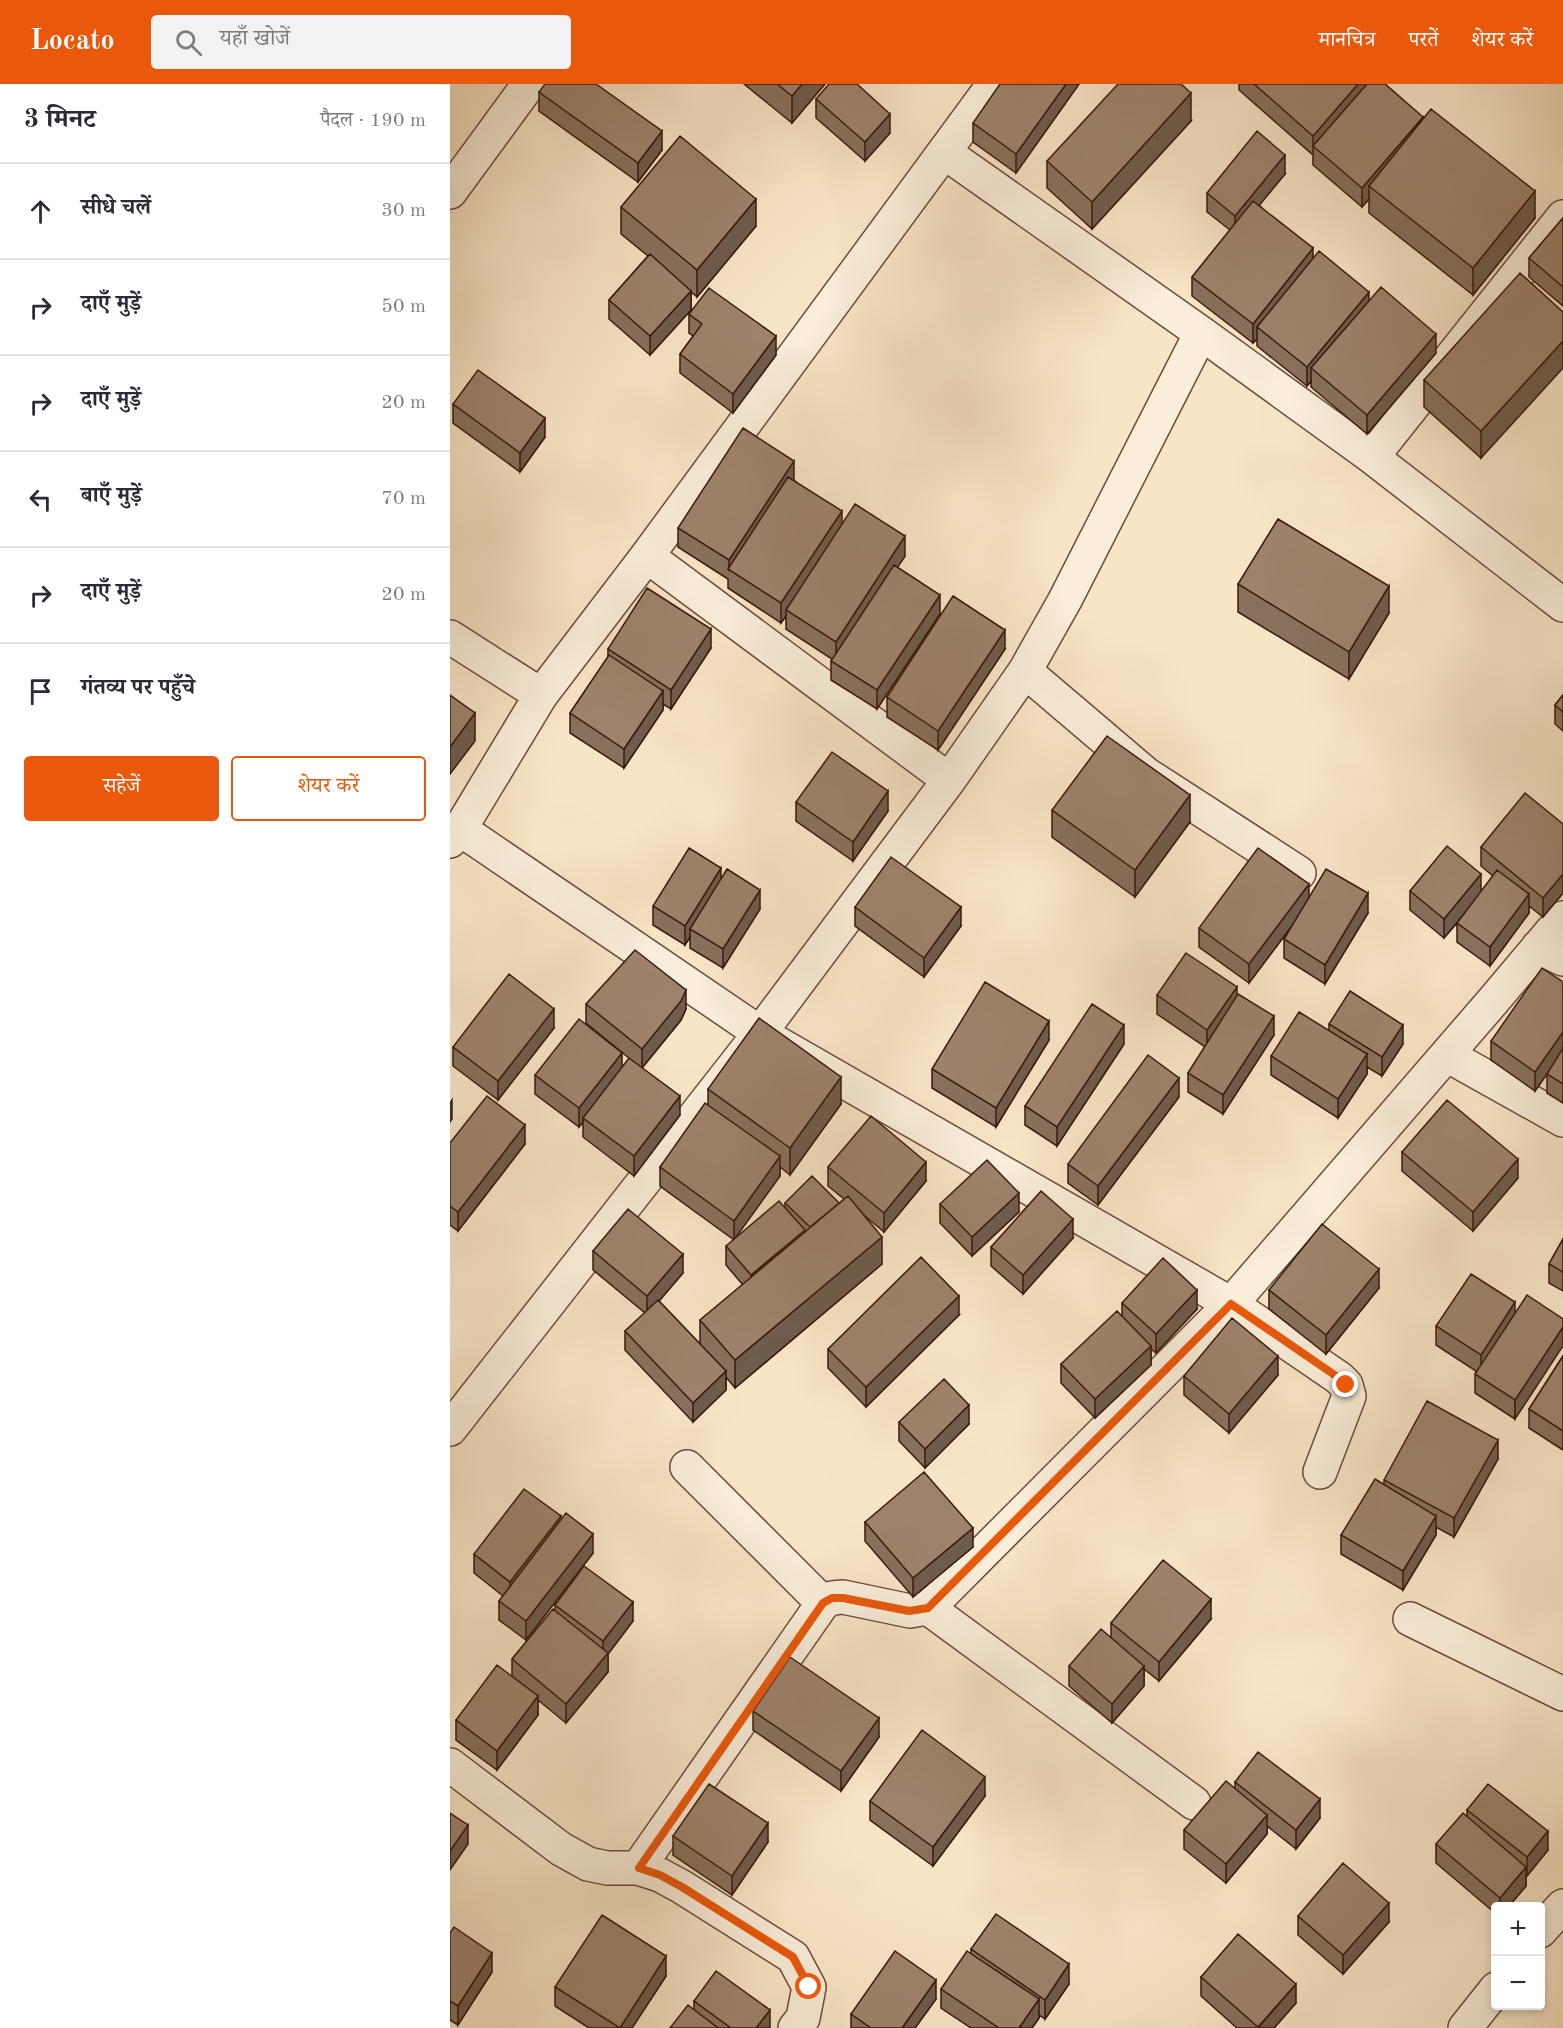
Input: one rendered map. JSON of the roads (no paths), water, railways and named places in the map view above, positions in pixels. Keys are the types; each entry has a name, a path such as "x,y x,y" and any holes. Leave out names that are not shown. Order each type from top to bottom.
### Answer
{"street":[{"path":"450,192 529,84"},
{"path":"994,84 647,556 541,695 455,835 759,1034 1231,1304 1339,1378 1346,1385 1348,1396 1320,1472"},
{"path":"944,152 1372,457 1563,605"},
{"path":"1372,457 1563,217"},
{"path":"450,1429 759,1034 950,780 1025,671 1065,600 1200,333"},
{"path":"647,556 950,780"},
{"path":"450,637 541,695"},
{"path":"1025,671 1146,774 1299,873"},
{"path":"639,1868 823,1603 832,1598 843,1598 909,1611 928,1608 1231,1304 1447,1055 1551,953 1563,918"},
{"path":"1447,1055 1563,1120"},
{"path":"687,1467 823,1603"},
{"path":"928,1608 1194,1803"},
{"path":"1410,1618 1563,1694"},
{"path":"450,1765 561,1849 588,1864 607,1868 639,1868 660,1875 793,1957 809,1987 803,2018 795,2028"},
{"path":"1465,2028 1491,1995"}]}
